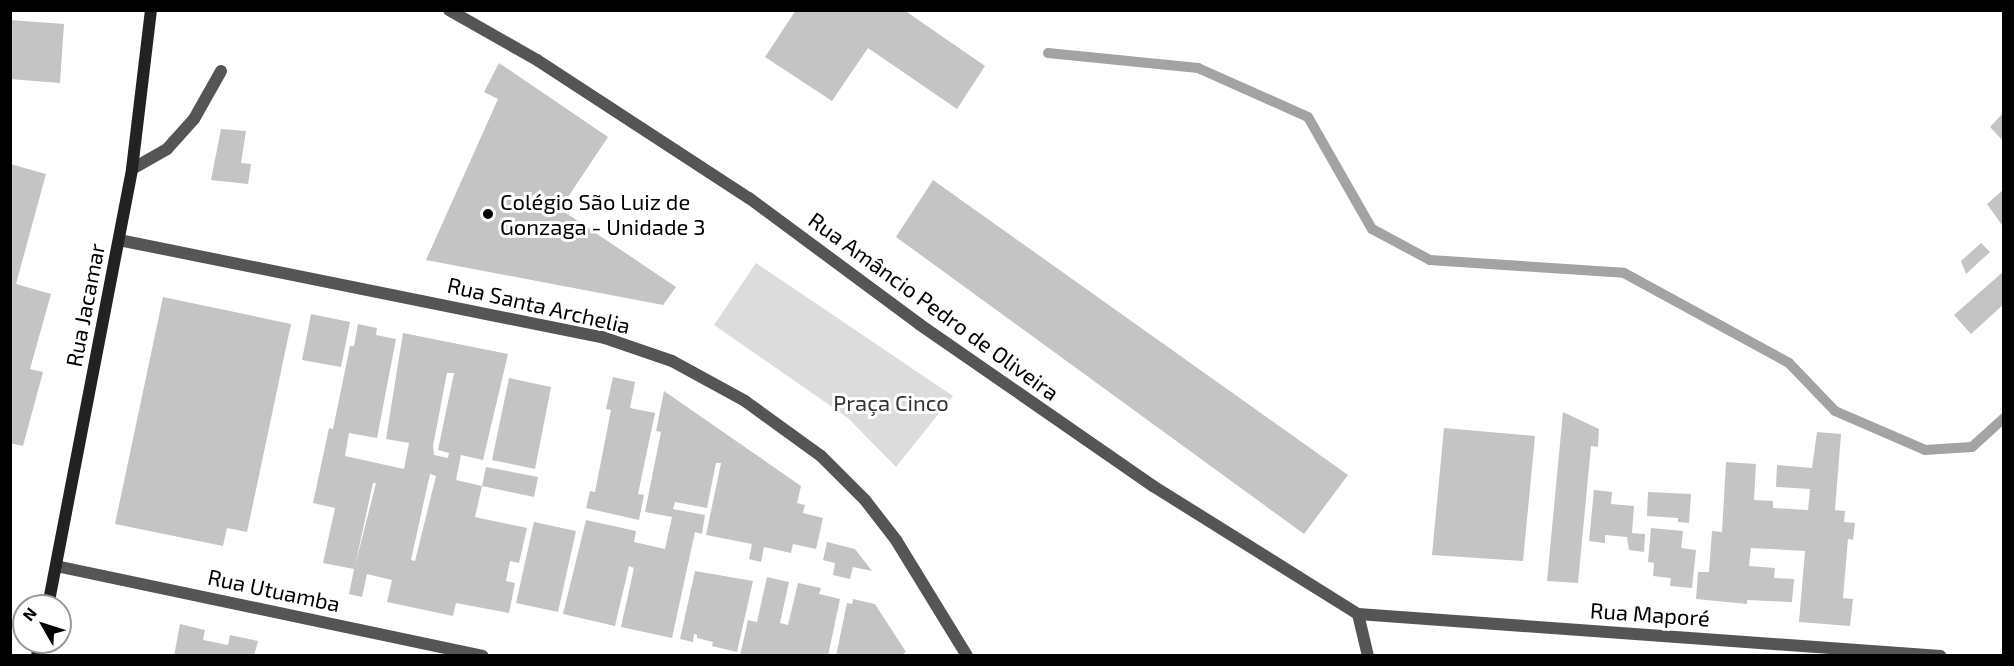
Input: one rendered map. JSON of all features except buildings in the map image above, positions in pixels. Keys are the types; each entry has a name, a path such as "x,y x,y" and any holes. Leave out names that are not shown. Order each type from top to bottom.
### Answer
{"street":[{"name":"Rua Jacamar","path":"50,594 132,169 151,10"},
{"name":"Rua Amâncio Pedro de Oliveira","path":"449,10 537,60 749,198 919,324 1153,486 1358,614"},
{"path":"132,169 167,149 194,119 221,71"},
{"name":"Rua Santa Archelia","path":"119,240 602,337 672,361 745,401 821,456 865,500 896,540 967,656"},
{"name":"Rua Utuamba","path":"56,566 483,656"},
{"path":"1358,614 1368,656"},
{"name":"Rua Maporé","path":"1358,614 1940,656"}],"green space":[{"name":"Praça Cinco","path":"756,263 953,396 896,467 848,418 714,325"}],"waterway":[{"path":"1048,53 1198,68 1308,117 1372,229 1430,260 1624,273 1789,363 1835,411 1925,450 1972,447 2004,418"}],"place":[{"name":"Colégio São Luiz de Gonzaga - Unidade 3","path":"488,214"}]}
